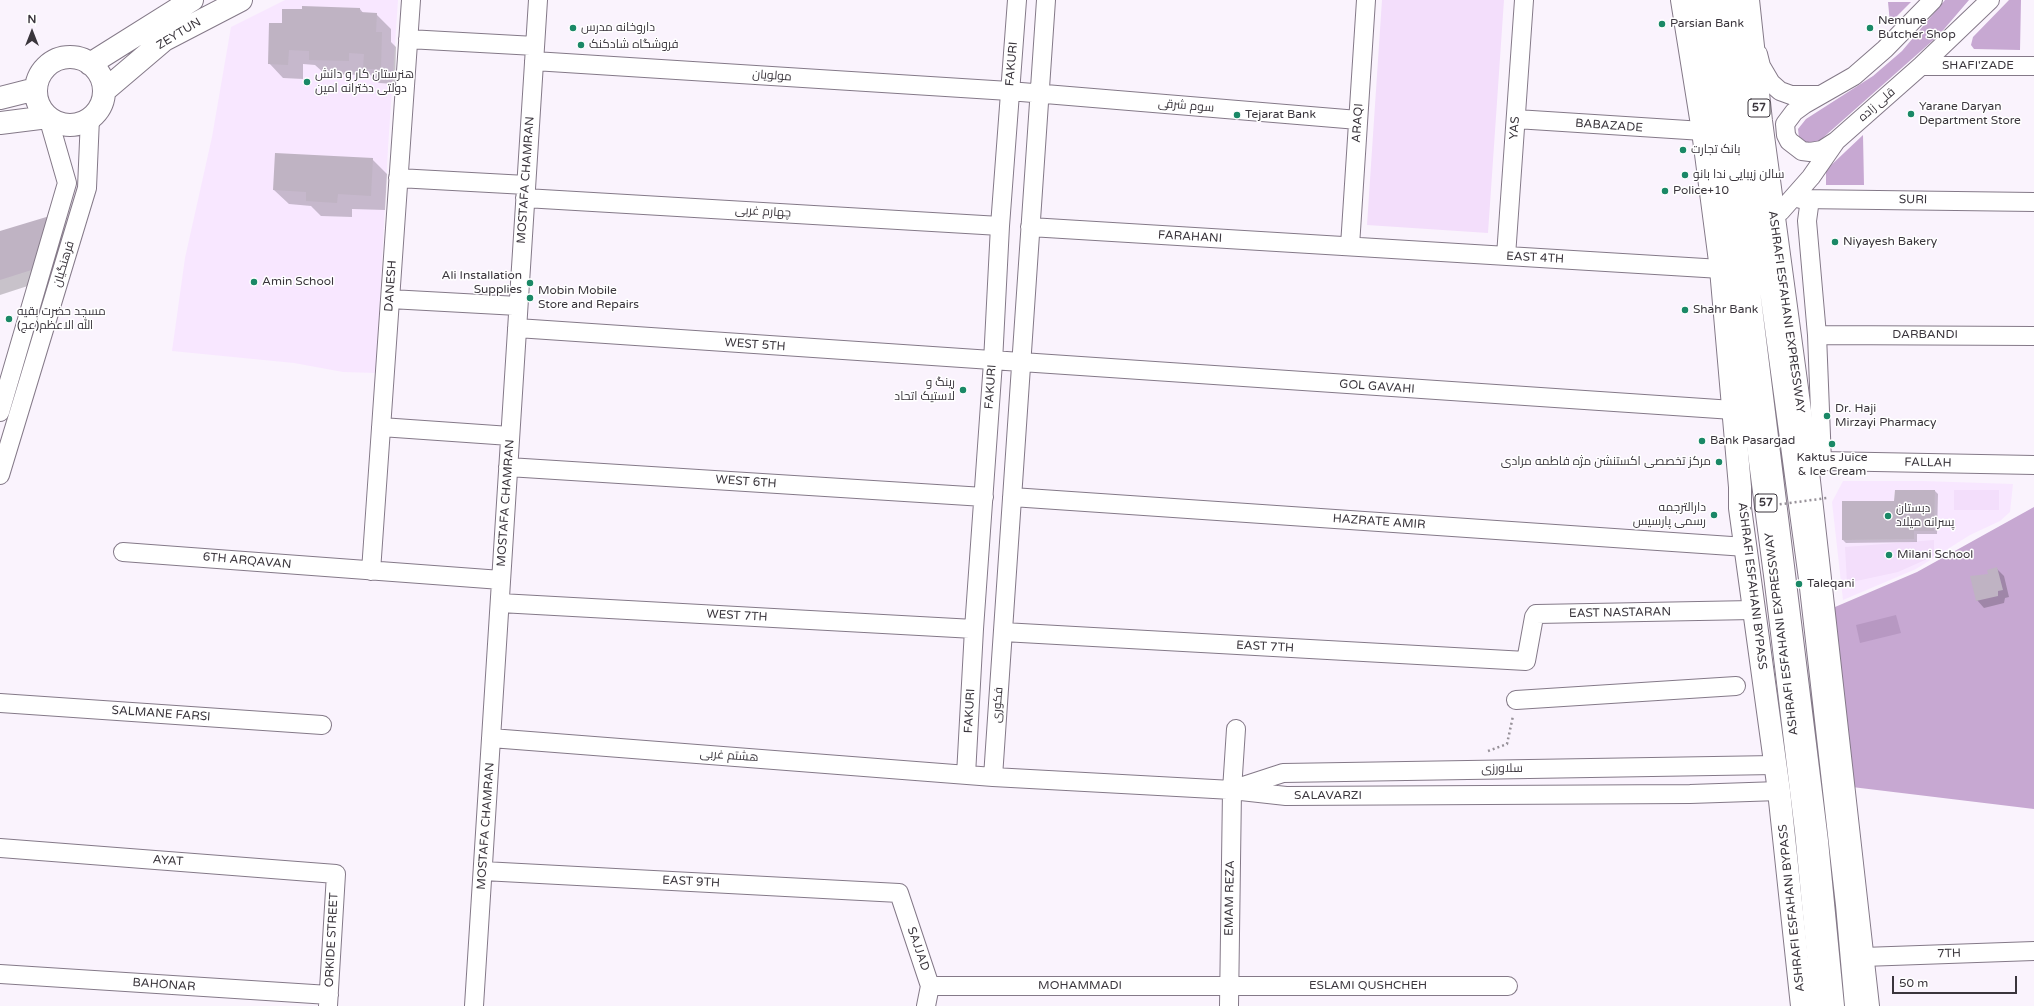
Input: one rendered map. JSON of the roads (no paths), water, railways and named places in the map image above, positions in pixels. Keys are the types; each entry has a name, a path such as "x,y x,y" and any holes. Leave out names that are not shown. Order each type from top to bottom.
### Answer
{"main road":[{"name":"ZEYTUN","path":"90,64 192,0"},
{"name":"ZEYTUN","path":"104,91 164,40 241,0"},
{"name":"ASHRAFI ESFAHANI BYPASS","path":"1682,0 1703,131 1721,269 1740,487 1740,508 1779,791 1802,1006"},
{"name":"ASHRAFI ESFAHANI EXPRESSWAY","path":"1702,0 1717,133 1774,567 1806,831 1823,1006"},
{"name":"ASHRAFI ESFAHANI EXPRESSWAY","path":"1748,0 1773,216 1807,463 1868,1006"},
{"path":"60,58 81,59 90,64 98,71 104,91 98,111 90,118 80,123 69,125 58,123 48,117 41,109 36,99 38,79 43,70 60,58"},
{"path":"0,98 36,89"},
{"path":"0,123 48,117"}],"street":[{"name":"DANESH","path":"371,571 411,0"},
{"name":"MOSTAFA CHAMRAN","path":"478,1006 483,872 538,0"},
{"name":"FAKURI","path":"966,775 974,629 993,362 1000,226 1017,0"},
{"path":"1003,632 1046,0"},
{"name":"ARAQI","path":"1350,246 1366,0"},
{"name":"YAS","path":"1506,256 1524,0"},
{"path":"1715,0 1817,826 1835,1006"},
{"path":"1733,0 1751,157 1808,579 1845,905 1854,1006"},
{"path":"1836,141 1822,150 1810,152 1802,151 1789,141 1786,135 1785,124 1794,112 1805,104 1854,76 1870,63 1933,0"},
{"name":"قلی زاده","path":"1773,216 1802,199 1811,177 1836,141 1921,66 1990,0"},
{"path":"1751,32 1761,66 1772,83 1780,91 1791,95 1824,94"},
{"name":"مولویان","path":"408,39 534,54 1039,94"},
{"name":"SHAFI'ZADE","path":"1921,66 2034,66"},
{"name":"سوم شرقی","path":"1039,94 1358,120"},
{"name":"فرهنگیان","path":"0,412 67,183 48,117"},
{"name":"فرهنگیان","path":"0,475 87,188 90,118"},
{"name":"BABAZADE","path":"1516,119 1703,131"},
{"name":"چهارم غربی","path":"398,178 526,191 1000,226"},
{"path":"1802,199 1808,222 1817,335"},
{"name":"SURI","path":"1802,199 2034,202"},
{"name":"FARAHANI","path":"1030,227 1350,246"},
{"name":"EAST 4TH","path":"1350,246 1721,269"},
{"path":"390,299 518,306"},
{"name":"WEST 5TH","path":"517,328 1021,363"},
{"name":"DARBANDI","path":"1817,335 2034,336"},
{"name":"FALLAH","path":"1817,335 1822,461 2034,465"},
{"name":"GOL GAVAHI","path":"1021,363 1733,410"},
{"path":"381,427 510,436"},
{"name":"WEST 6TH","path":"508,467 984,497"},
{"name":"HAZRATE AMIR","path":"1012,497 1746,547"},
{"name":"6TH ARQAVAN","path":"123,552 501,580"},
{"name":"WEST 7TH","path":"500,603 974,629"},
{"name":"EAST NASTARAN","path":"1526,661 1536,614 1753,610"},
{"name":"EAST 7TH","path":"1003,632 1526,661"},
{"name":"فکوری","path":"993,777 1003,632"},
{"path":"1516,700 1736,686"},
{"name":"SALMANE FARSI","path":"0,703 322,725"},
{"name":"EMAM REZA","path":"1229,1006 1232,790 1236,729"},
{"name":"هشتم غربی","path":"491,738 966,775"},
{"name":"سلاورزی","path":"1232,790 1283,773 1775,765"},
{"path":"1690,766 1690,794 1779,791"},
{"name":"SALAVARZI","path":"966,775 1232,790 1286,796 1690,794"},
{"name":"AYAT","path":"0,848 336,874"},
{"name":"EAST 9TH","path":"483,872 899,893"},
{"name":"ORKIDE STREET","path":"328,1001 336,874"},
{"name":"SAJJAD","path":"899,893 930,986 926,1006"},
{"name":"7TH","path":"1863,957 2034,951"},
{"name":"BAHONAR","path":"0,974 328,1001"},
{"name":"MOHAMMADI","path":"930,986 1229,986"},
{"name":"ESLAMI QUSHCHEH","path":"1229,986 1508,986"}],"place":[{"name":"Parsian Bank","path":"1662,24"},
{"name":"داروخانه مدرس","path":"573,28"},
{"name":"Nemune Butcher Shop","path":"1870,28"},
{"name":"فروشگاه شادکنک","path":"581,45"},
{"name":"هنرستان کار و دانش دولتی دخترانه امین","path":"307,82"},
{"name":"Yarane Daryan Department Store","path":"1911,114"},
{"name":"Tejarat Bank","path":"1237,115"},
{"name":"بانک تجارت","path":"1683,150"},
{"name":"سالن زیبایی ندا بانو","path":"1685,175"},
{"name":"Police+10","path":"1665,191"},
{"name":"Niyayesh Bakery","path":"1835,242"},
{"name":"Amin School","path":"254,282"},
{"name":"Ali Installation Supplies","path":"530,283"},
{"name":"Mobin Mobile Store and Repairs","path":"530,298"},
{"name":"Shahr Bank","path":"1685,310"},
{"name":"مسجد حضرت بقیه الله الاعظم(عج)","path":"9,319"},
{"name":"رینگ و لاستیک اتحاد","path":"963,390"},
{"name":"Dr. Haji Mirzayi Pharmacy","path":"1827,416"},
{"name":"Bank Pasargad","path":"1702,441"},
{"name":"Kaktus Juice & Ice Cream","path":"1832,444"},
{"name":"مرکز تخصصی اکستنشن مژه فاطمه مرادی","path":"1719,462"},
{"name":"دارالترجمه رسمی پارسیس","path":"1714,515"},
{"name":"دبستان پسرانه میلاد","path":"1888,516"},
{"name":"Milani School","path":"1889,555"},
{"name":"Taleqani","path":"1799,584"}]}
